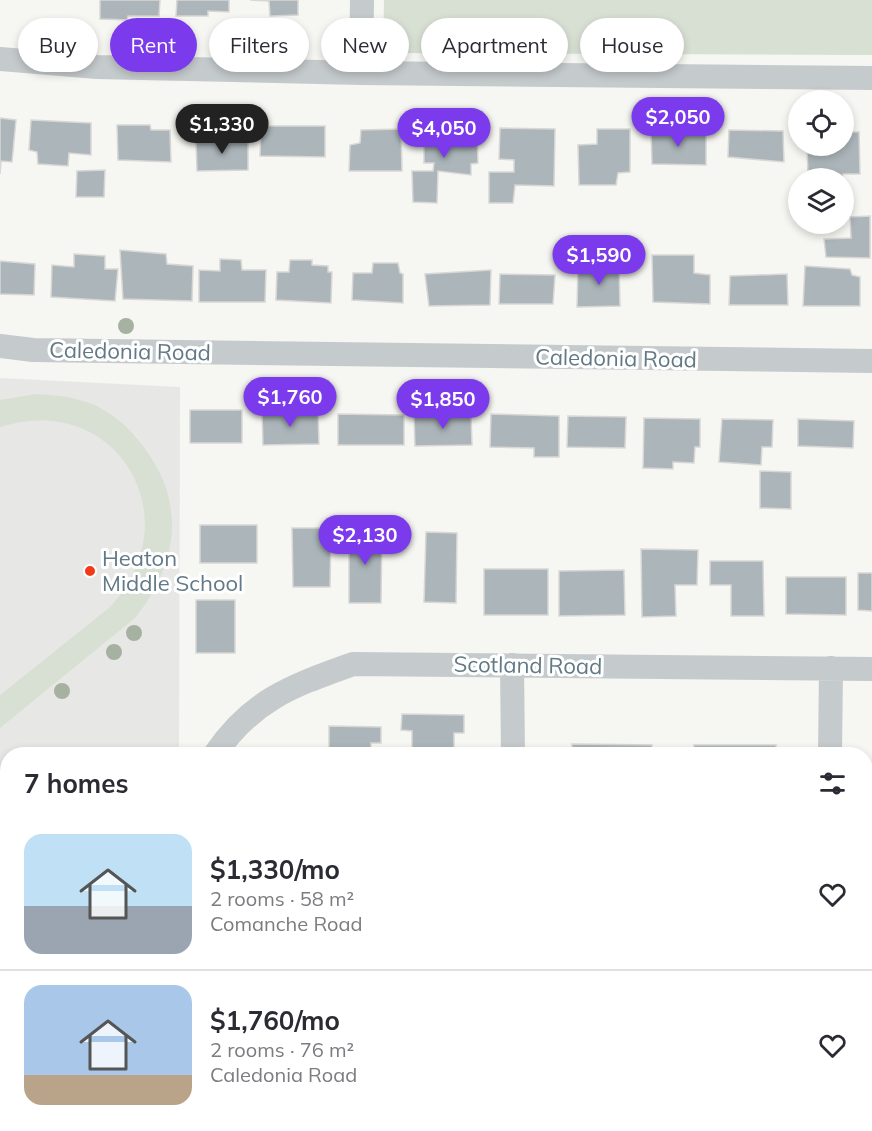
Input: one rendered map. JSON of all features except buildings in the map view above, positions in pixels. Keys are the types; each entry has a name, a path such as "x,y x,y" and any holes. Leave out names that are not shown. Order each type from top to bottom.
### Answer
{"street":[{"path":"361,73 362,0"},
{"path":"0,59 97,67 361,73 872,78"},
{"name":"Caledonia Road","path":"0,346 33,350 872,361"},
{"name":"Scotland Road","path":"219,747 233,728 284,689 353,664 872,669"},
{"path":"512,665 513,747"},
{"path":"830,747 831,668"}],"shaded area":[{"path":"384,0 872,0 872,55 684,54 684,18 580,18 580,54 568,54 568,18 421,18 421,53 409,53 409,18 384,18"},
{"name":"Heaton Middle School","path":"0,378 180,387 179,747 0,747"},
{"path":"36,394 67,397 94,405 110,414 131,432 157,468 166,489 171,511 172,533 161,576 135,618 0,728 0,695 110,607 134,572 144,536 142,501 130,469 108,444 78,427 41,420 0,427 0,400"}],"place":[{"name":"Heaton Middle School","path":"90,571"}]}
